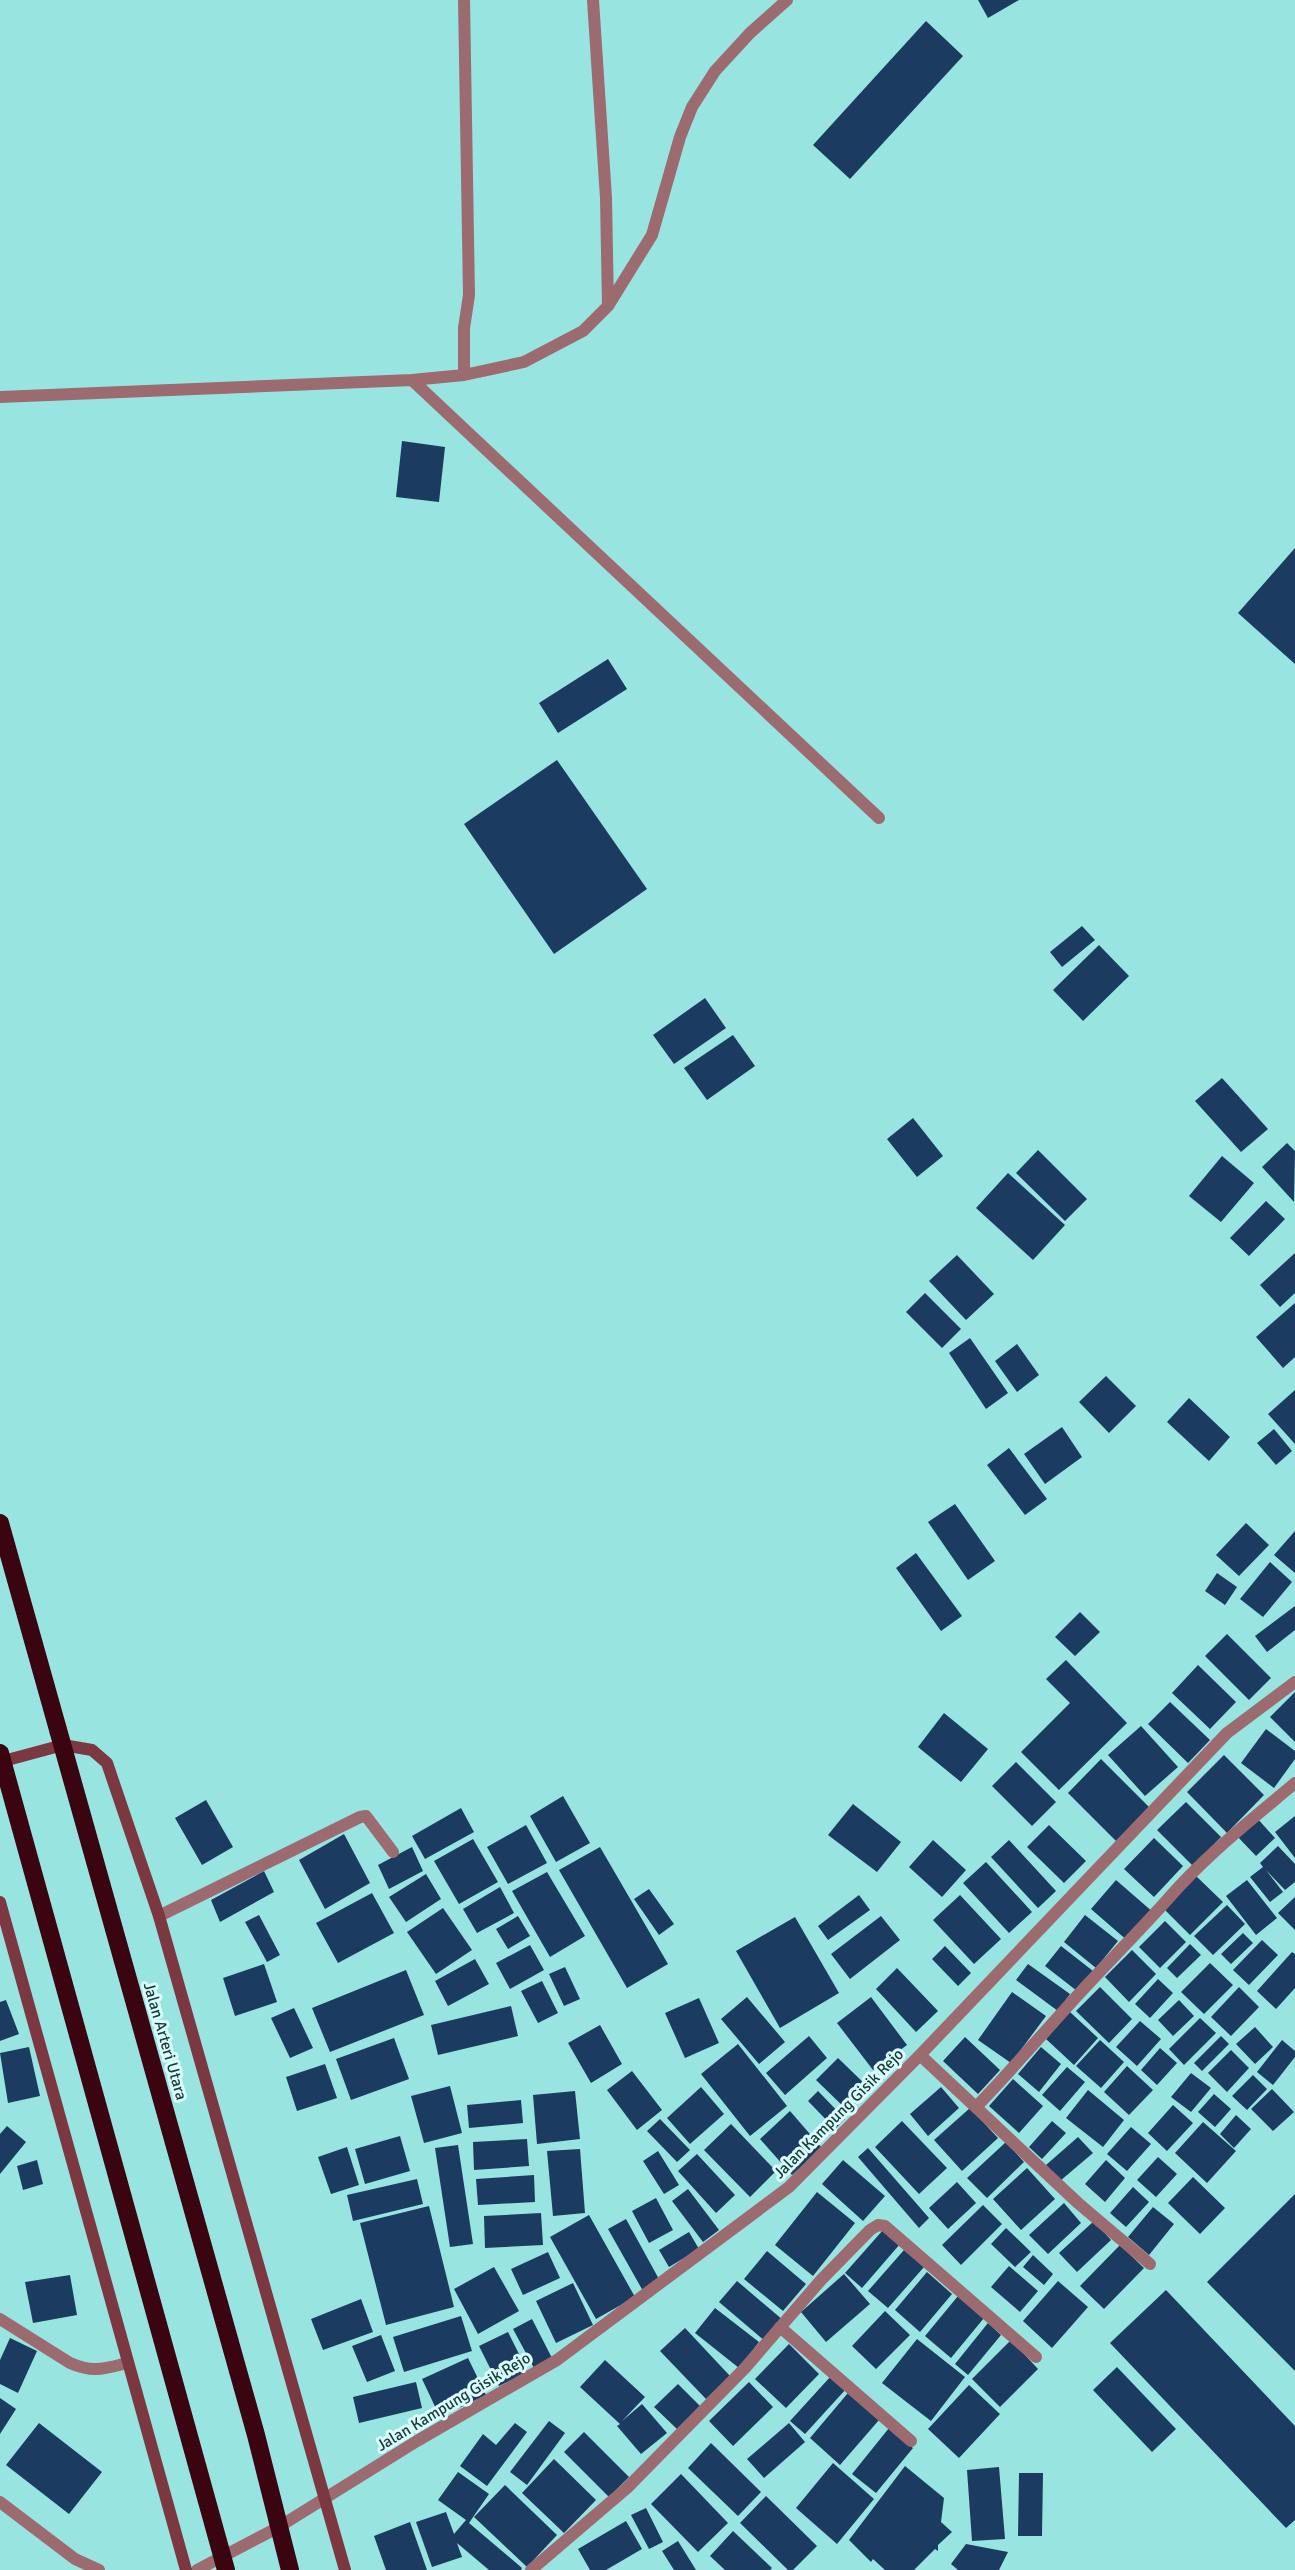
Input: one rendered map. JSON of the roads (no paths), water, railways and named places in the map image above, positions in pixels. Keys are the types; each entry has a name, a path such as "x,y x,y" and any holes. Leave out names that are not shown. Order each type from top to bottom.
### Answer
{"highway":[{"name":"Jalan Arteri Utara","path":"0,1523 256,2435 290,2570"},
{"path":"1,1759 225,2564"}],"street":[{"path":"464,0 469,295 464,328 465,375"},
{"path":"593,0 606,198 608,306"},
{"path":"0,397 412,380 465,375 524,362 583,331 608,306 652,235 680,137 692,107 722,63 750,33 787,0"},
{"path":"412,380 879,818"},
{"name":"Jalan Kampung Gisik Rejo","path":"197,2570 225,2564 324,2498 557,2360 789,2187 921,2055 1227,1733 1295,1682"},
{"path":"1,1759 63,1745 92,1750 108,1763 159,1916 345,2570"},
{"path":"976,2107 1024,2058 1167,1900 1249,1820 1295,1783"},
{"path":"159,1916 360,1817 366,1816 393,1852"},
{"path":"0,1902 186,2570"},
{"path":"921,2055 1078,2203 1150,2264"},
{"path":"531,2570 627,2488 745,2368 820,2280 870,2230 878,2225 885,2226 1036,2357"},
{"path":"0,2319 70,2363 82,2368 94,2371 127,2363"},
{"path":"780,2327 911,2441"},
{"path":"0,2502 75,2559 99,2570"}]}
